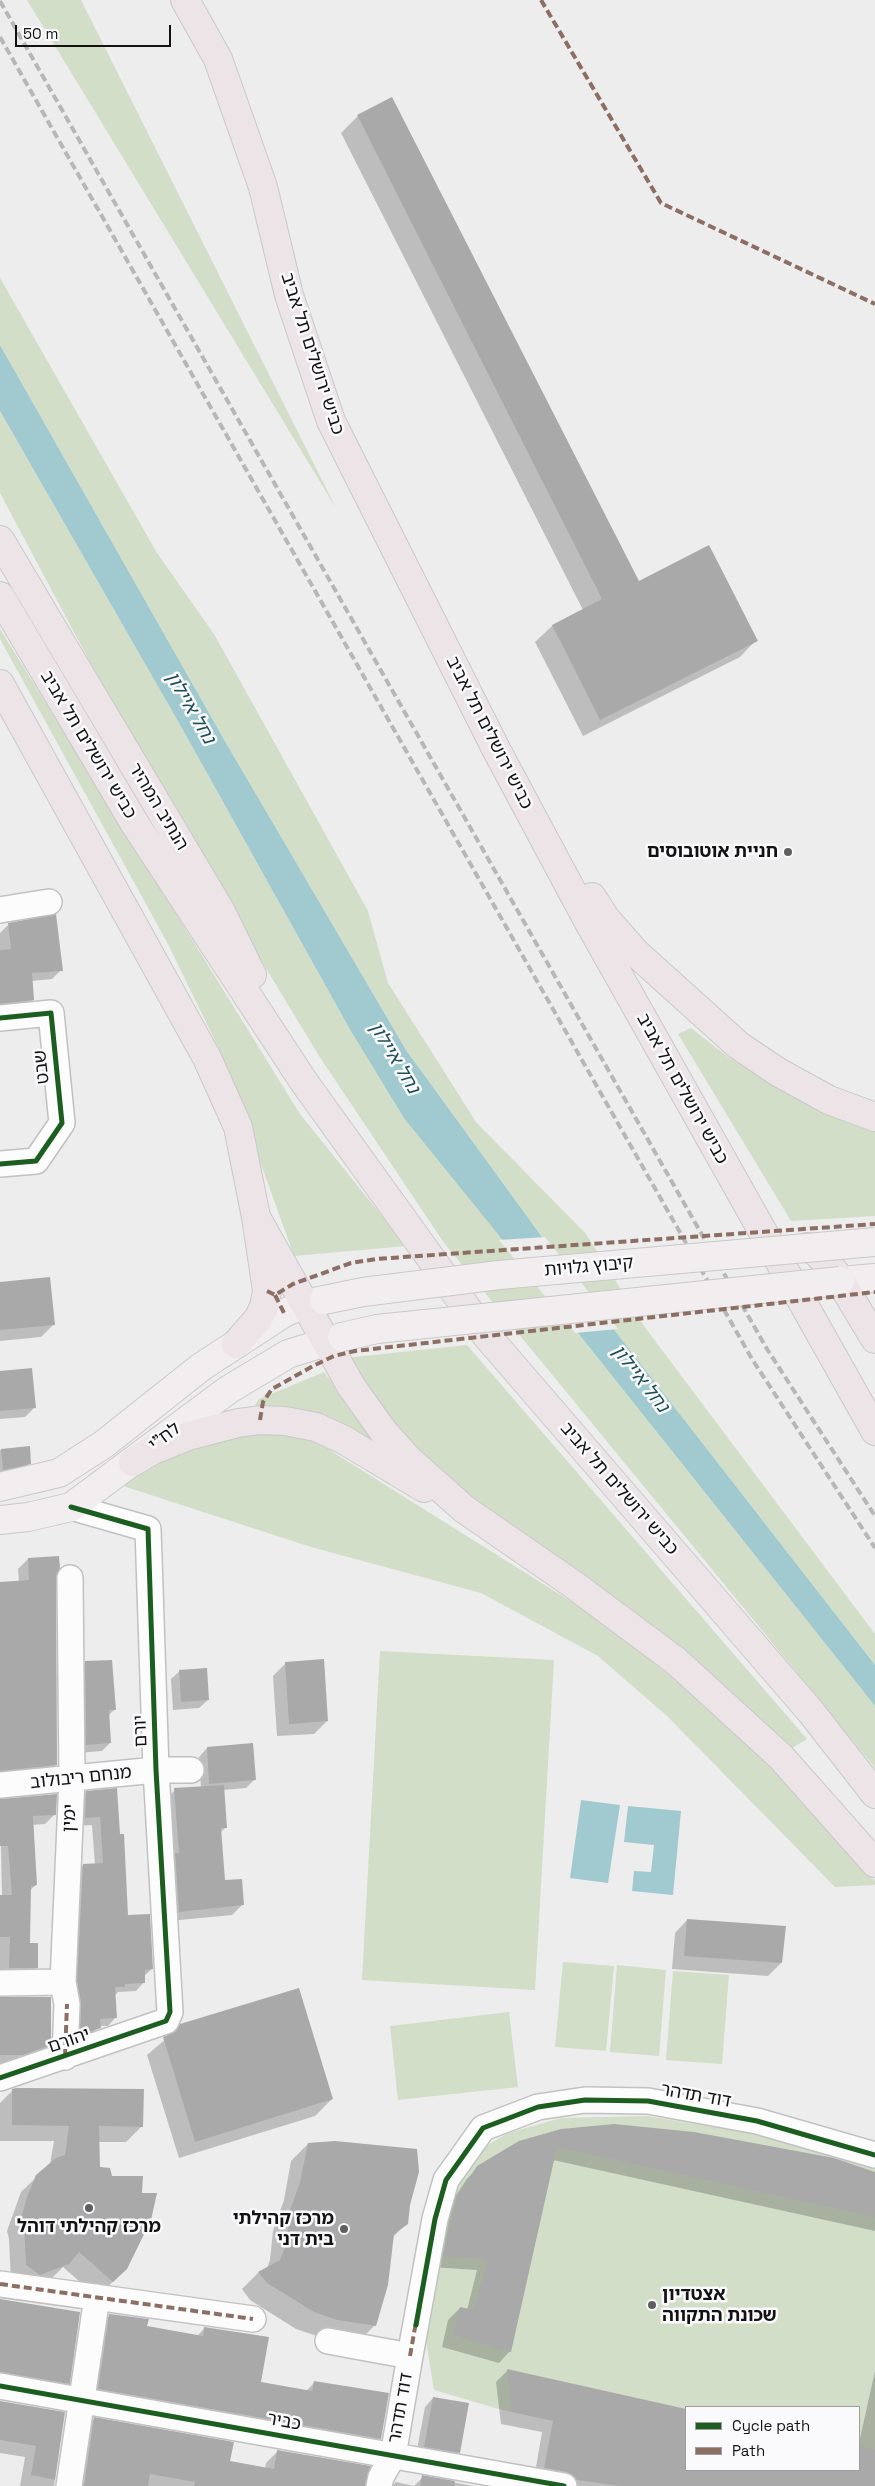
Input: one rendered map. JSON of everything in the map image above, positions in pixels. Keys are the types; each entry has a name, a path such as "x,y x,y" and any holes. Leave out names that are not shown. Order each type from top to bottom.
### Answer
{"highway":[{"name":"כביש ירושלים תל אביב","path":"185,0 218,59 263,187 289,295 331,421 496,749 588,921 875,1431"},
{"name":"הנתיב המהיר","path":"0,540 220,910 304,1082"},
{"name":"כביש ירושלים תל אביב","path":"0,596 135,824 304,1082 486,1335 811,1712 875,1794"},
{"path":"0,684 208,1058 238,1127 256,1217 267,1291 258,1319 236,1344"},
{"path":"496,749 606,918 636,953 738,1045 778,1072 829,1100 875,1117"},
{"path":"256,1217 314,1302 334,1339 360,1400 383,1431 408,1459 464,1509 574,1585 676,1661 781,1756 875,1863"},
{"path":"807,1247 822,1258 847,1292 875,1339"},
{"path":"132,1462 170,1442 238,1423 260,1420 286,1421 316,1428 344,1440 406,1479 464,1509"}],"main road":[{"name":"קיבוץ גלויות","path":"314,1302 363,1292 500,1275 875,1242"},
{"path":"334,1339 377,1329 847,1292 875,1278"},
{"name":"לח\"י","path":"0,1487 59,1473 104,1444 200,1366 284,1313 314,1302"},
{"name":"לח\"י","path":"0,1520 28,1517 71,1506 228,1390 288,1354 334,1339"}],"street":[{"path":"0,910 49,902"},
{"name":"שבט","path":"0,1018 51,1013 62,1123 36,1161 0,1164"},
{"name":"יורם","path":"71,1506 148,1529 156,1770 170,2012"},
{"name":"ימין","path":"65,2057 67,2004 62,1982 72,1779 70,1578"},
{"name":"מנחם ריבולוב","path":"0,1785 156,1770 191,1770"},
{"path":"0,1983 62,1982"},
{"name":"יהורם","path":"0,2078 166,2021 170,2012"},
{"name":"דוד תדהר","path":"379,2486 381,2477 393,2456 435,2218 446,2180 483,2128 538,2107 585,2100 648,2101 757,2121 875,2155"},
{"path":"0,2284 253,2319"},
{"path":"69,2486 97,2296"},
{"name":"דוד תדהר","path":"328,2341 410,2356"},
{"name":"כביר","path":"0,2386 564,2486"}],"green space":[{"path":"27,0 81,0 336,508"},
{"path":"0,278 157,553 214,634 368,911 388,983 476,1122 586,1234 644,1326 875,1634 875,1665 542,1237 406,1050 226,743 0,345"},
{"path":"0,411 183,730 348,1026 578,1333 875,1706 875,1768 444,1243 319,1056 158,790 0,493"},
{"path":"0,629 300,1114 406,1246 294,1256 221,1053 168,944 0,639"},
{"path":"691,1028 728,1057 771,1084 813,1107 875,1131 875,1216 791,1221 678,1034"},
{"path":"467,1345 807,1739 789,1750 469,1502 397,1431 345,1358"},
{"path":"324,1372 374,1440 367,1448 258,1410 255,1405 259,1399"},
{"path":"283,1432 312,1439 607,1624 713,1711 789,1780 875,1881 875,1885 835,1887 667,1716 598,1656 481,1593 311,1547 114,1483 131,1470 221,1436"},
{"path":"380,1651 554,1660 535,1990 362,1980"},
{"path":"563,1962 614,1966 606,2051 555,2047"},
{"path":"617,1965 666,1970 659,2056 610,2052"},
{"path":"673,1971 729,1975 722,2064 666,2060"},
{"path":"509,2012 518,2087 398,2100 390,2026"},
{"name":"אצטדיון שכונת התקווה","path":"647,2116 750,2133 875,2165 875,2486 798,2471 860,2471 860,2406 685,2406 685,2448 502,2410 434,2390 426,2341 433,2268 451,2196 474,2153 508,2133 561,2118"}],"water":[{"name":"נחל איילון","path":"0,345 226,743 406,1050 542,1237 875,1665 875,1706 404,1118 348,1026 183,730 0,411"},
{"path":"581,1800 620,1805 608,1883 570,1878"},
{"path":"628,1806 681,1811 673,1895 632,1891 634,1871 651,1872 654,1845 624,1842"}],"pier":[{"path":"545,1237 618,1329 575,1333 499,1240"}],"building":[{"path":"392,97 639,581 709,545 758,641 600,720 552,625 602,599 357,115"},
{"path":"56,914 63,971 32,973 34,1000 0,1004 0,950 11,949 8,923"},
{"path":"50,1277 55,1325 0,1330 0,1282"},
{"path":"32,1368 36,1408 0,1411 0,1371"},
{"path":"30,1446 31,1464 3,1470 1,1449"},
{"path":"59,1556 60,1568 56,1578 57,1765 0,1771 0,1582 29,1580 28,1558"},
{"path":"324,1659 328,1721 289,1724 285,1662"},
{"path":"112,1660 116,1710 109,1710 111,1743 86,1745 85,1661"},
{"path":"207,1668 209,1700 181,1702 179,1670"},
{"path":"253,1743 256,1780 209,1784 207,1747"},
{"path":"224,1785 227,1828 221,1828 225,1880 242,1879 244,1905 179,1912 175,1853 179,1853 174,1788"},
{"path":"117,1788 120,1834 124,1834 128,1915 150,1914 153,1969 145,1970 145,1983 125,1984 125,1987 115,1987 117,2018 100,2019 101,2028 80,2035 81,2004 77,1981 83,1864 103,1863 100,1817 85,1818 86,1791"},
{"path":"57,1794 56,1815 33,1816 37,1885 31,1886 30,1943 38,1943 38,1968 9,1968 10,1937 0,1937 0,1895 12,1895 8,1846 0,1846 0,1799"},
{"path":"687,1919 786,1926 782,1963 684,1956"},
{"path":"299,1988 333,2099 195,2142 163,2037 175,2032 180,2024"},
{"path":"0,1997 51,1997 51,2045 23,2055 0,2055"},
{"name":"מרכז קהילתי דוהל","path":"12,2089 144,2089 143,2127 99,2126 100,2167 110,2168 112,2176 143,2176 142,2193 157,2193 151,2220 127,2269 113,2282 79,2252 69,2264 40,2275 26,2265 22,2215 27,2197 36,2175 56,2158 65,2155 69,2126 12,2125"},
{"path":"614,2124 694,2132 834,2158 875,2172 875,2217 557,2147 511,2352 453,2335 460,2307 474,2310 488,2259 443,2256 457,2198 477,2166 519,2141 561,2129"},
{"name":"מרכז קהילתי בית דני","path":"335,2141 417,2149 419,2172 410,2205 408,2224 394,2234 388,2285 376,2326 337,2320 314,2312 267,2283 258,2272 280,2260 287,2242 289,2213 300,2182 308,2143"},
{"path":"0,2299 80,2312 70,2384 0,2372"},
{"path":"109,2314 149,2319 147,2326 203,2336 204,2327 269,2337 261,2382 312,2391 314,2381 389,2393 381,2439 98,2389"},
{"path":"507,2369 685,2409 685,2471 860,2471 860,2446 875,2450 875,2486 619,2486 577,2480 567,2472 544,2468 553,2421 512,2412"},
{"path":"433,2397 469,2403 460,2453 424,2447"},
{"path":"0,2401 65,2412 55,2480 31,2475 36,2446 0,2440"},
{"path":"94,2417 234,2442 230,2461 274,2469 277,2450 371,2466 365,2486 194,2486 195,2482 150,2474 148,2486 84,2486"},
{"path":"422,2475 455,2481 454,2486 420,2486"}],"railway":[{"path":"0,1 767,1349 875,1516"},
{"path":"0,37 752,1359 875,1548"}],"marked path":[{"path":"541,0 661,203 875,304"},
{"path":"267,1291 275,1295 293,1284 351,1263 376,1259 875,1224"},
{"path":"260,1420 263,1402 272,1389 334,1356 355,1351 875,1292"},
{"path":"275,1295 284,1313"},
{"path":"65,2057 67,2004"},
{"path":"0,2284 253,2319"},
{"path":"410,2356 416,2322"}],"cycle path":[{"path":"0,1018 51,1013 62,1123 36,1161 0,1164"},
{"path":"0,2078 166,2021 170,2012 156,1770 148,1529 71,1507"},
{"path":"416,2325 435,2219 446,2180 483,2128 538,2107 585,2100 648,2101 757,2121 875,2155"},
{"path":"0,2386 564,2486"}],"place":[{"name":"חניית אוטובוסים","path":"788,852"},
{"name":"מרכז קהילתי דוהל","path":"89,2208"},
{"name":"מרכז קהילתי בית דני","path":"344,2229"},
{"name":"אצטדיון שכונת התקווה","path":"652,2305"}]}
